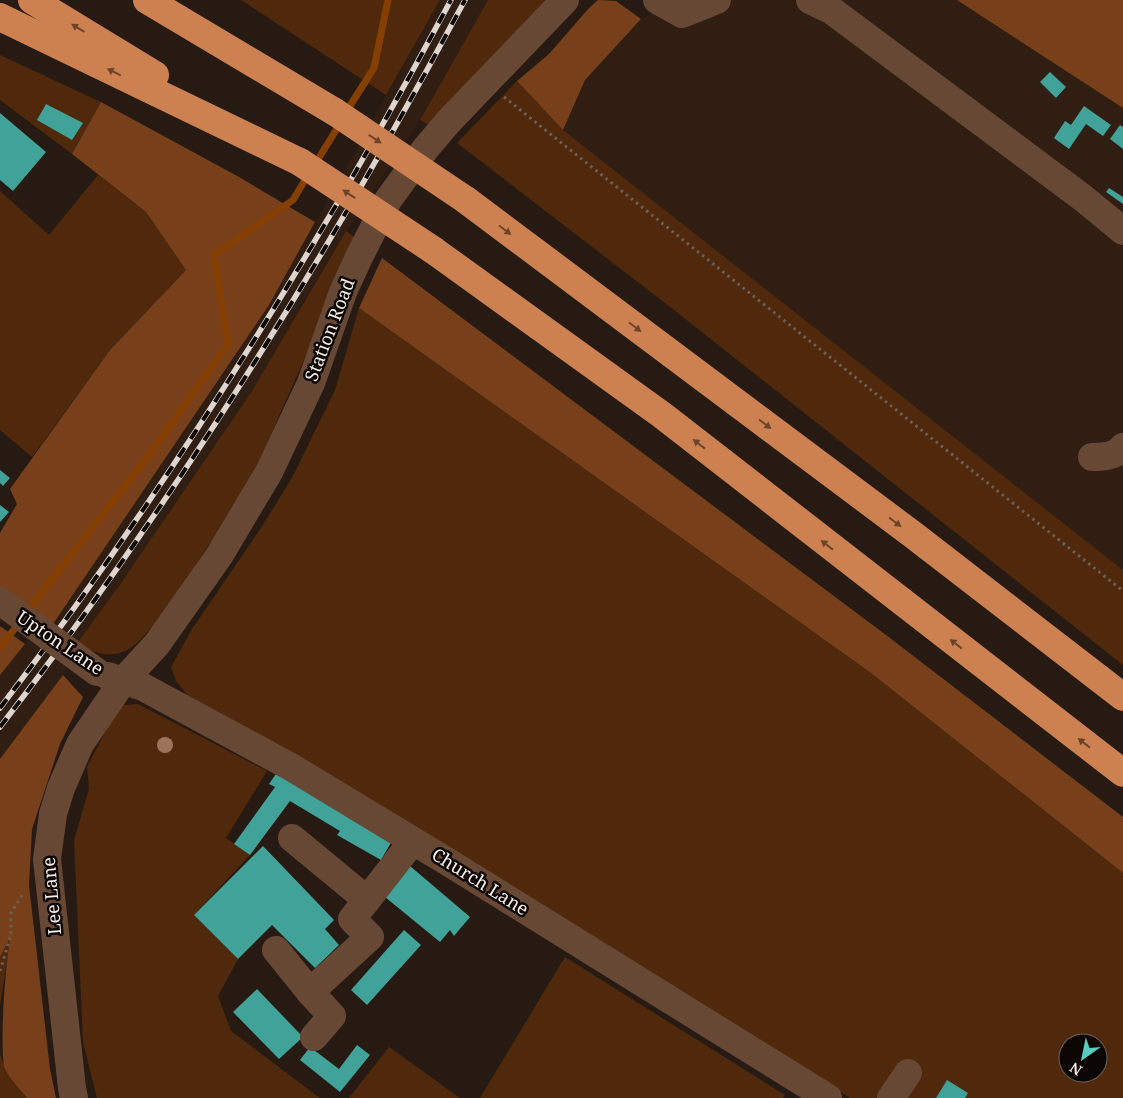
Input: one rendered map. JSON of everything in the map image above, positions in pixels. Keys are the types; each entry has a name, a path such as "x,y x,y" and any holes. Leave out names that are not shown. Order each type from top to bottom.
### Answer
{"highway":[{"path":"32,0 300,162 433,250 662,415 1123,773"},
{"path":"147,0 335,112"},
{"path":"180,0 335,112 466,200 912,534 1123,697"},
{"path":"0,17 300,162"}],"street":[{"name":"Station Road","path":"123,681 157,644 219,556 269,472 311,383 343,292 388,200 426,148 565,0"},
{"path":"657,0 682,14 717,0"},
{"path":"810,0 831,10 1083,198 1123,231"},
{"path":"1092,457 1105,457 1123,447"},
{"name":"Upton Lane","path":"0,602 97,672 123,681"},
{"name":"Church Lane","path":"123,681 143,687 291,767 828,1098"},
{"name":"Lee Lane","path":"74,1098 70,1079 46,859 53,814 61,788 80,744 123,681"},
{"path":"292,838 367,900"},
{"path":"310,992 370,937 352,919 413,841"},
{"path":"276,950 332,1016 314,1037"},
{"path":"891,1098 908,1073"}],"path":[{"path":"486,82 1123,591"},
{"path":"0,971 10,936 11,912 46,859"}],"shaded area":[{"path":"241,0 440,0 386,95"},
{"path":"440,0 488,0 420,120 334,250 252,391 119,586 77,643 63,675 0,759 0,675 25,644 53,623 269,305"},
{"path":"488,0 549,0 434,128 420,120"},
{"path":"598,0 616,1 641,19 585,80 563,130 517,81 549,54"},
{"path":"676,0 957,0 1123,108 1123,570 563,130 585,80 641,19"},
{"path":"957,0 1123,0 1123,108"},
{"path":"0,55 101,102 72,154 0,100"},
{"path":"517,81 563,130 1123,570 1123,665 674,310 457,143"},
{"path":"101,102 239,177 315,222 269,305 53,624 0,588 0,533 17,504 10,489 110,350 186,270 146,212 72,154"},
{"path":"98,175 146,212 186,270 110,350 32,457 0,430 0,191 49,235"},
{"path":"346,231 356,238 301,367 257,465 207,548 158,619 144,636 129,649 117,654 105,654 93,651 77,643 119,586 252,391"},
{"path":"382,258 890,638 1123,817 1123,873 871,673 359,308"},
{"path":"359,308 871,673 1123,873 1123,1098 850,1098 803,1067 492,877 307,761 189,697 176,681 171,667 192,629 261,528 293,476 335,390"},
{"path":"0,626 25,644 0,675"},
{"path":"63,675 83,697 60,744 32,829 29,885 50,1069 56,1098 27,1098 4,1067 4,1003 10,938 0,957 0,759"},
{"path":"138,704 267,771 226,838 250,855 194,915 238,959 218,996 231,1031 320,1098 97,1098 83,1042 74,840 89,789 87,767 115,713 124,705"},
{"path":"11,936 0,1006 0,957"},
{"path":"565,957 785,1095 783,1098 480,1098"},
{"path":"389,1047 460,1098 349,1098"},
{"path":"0,1054 5,1069 27,1098 0,1098"}],"building":[{"path":"1050,72 1066,87 1056,98 1040,82"},
{"path":"46,104 83,123 72,140 37,120"},
{"path":"1084,106 1111,125 1103,136 1086,124 1069,149 1054,138 1065,121 1071,125"},
{"path":"0,113 46,152 13,191 0,180"},
{"path":"1120,125 1123,127 1123,149 1110,139"},
{"path":"1109,188 1123,197 1123,204 1106,192"},
{"path":"0,470 10,478 3,486 0,483"},
{"path":"0,505 9,512 0,522"},
{"path":"278,771 393,839 381,860 337,835 340,831 290,801 250,855 234,844 275,787 269,784"},
{"path":"263,846 334,920 325,929 339,945 315,968 272,925 238,959 194,915"},
{"path":"410,866 470,917 454,936 450,930 440,942 385,897"},
{"path":"404,930 421,945 367,1005 351,990"},
{"path":"257,989 303,1037 279,1059 233,1012"},
{"path":"357,1045 370,1055 340,1092 300,1060 310,1047 339,1069"},
{"path":"947,1080 968,1093 965,1098 936,1098"}],"waterway":[{"path":"346,112 374,68 388,0"},
{"path":"314,166 341,122"},
{"path":"26,613 149,455 228,344 214,255 293,200 308,175"},
{"path":"0,647 20,622"}],"railway":[{"path":"0,708 124,538 240,363 349,183 451,0"},
{"path":"0,727 128,553 248,374 360,189 465,0"}]}
